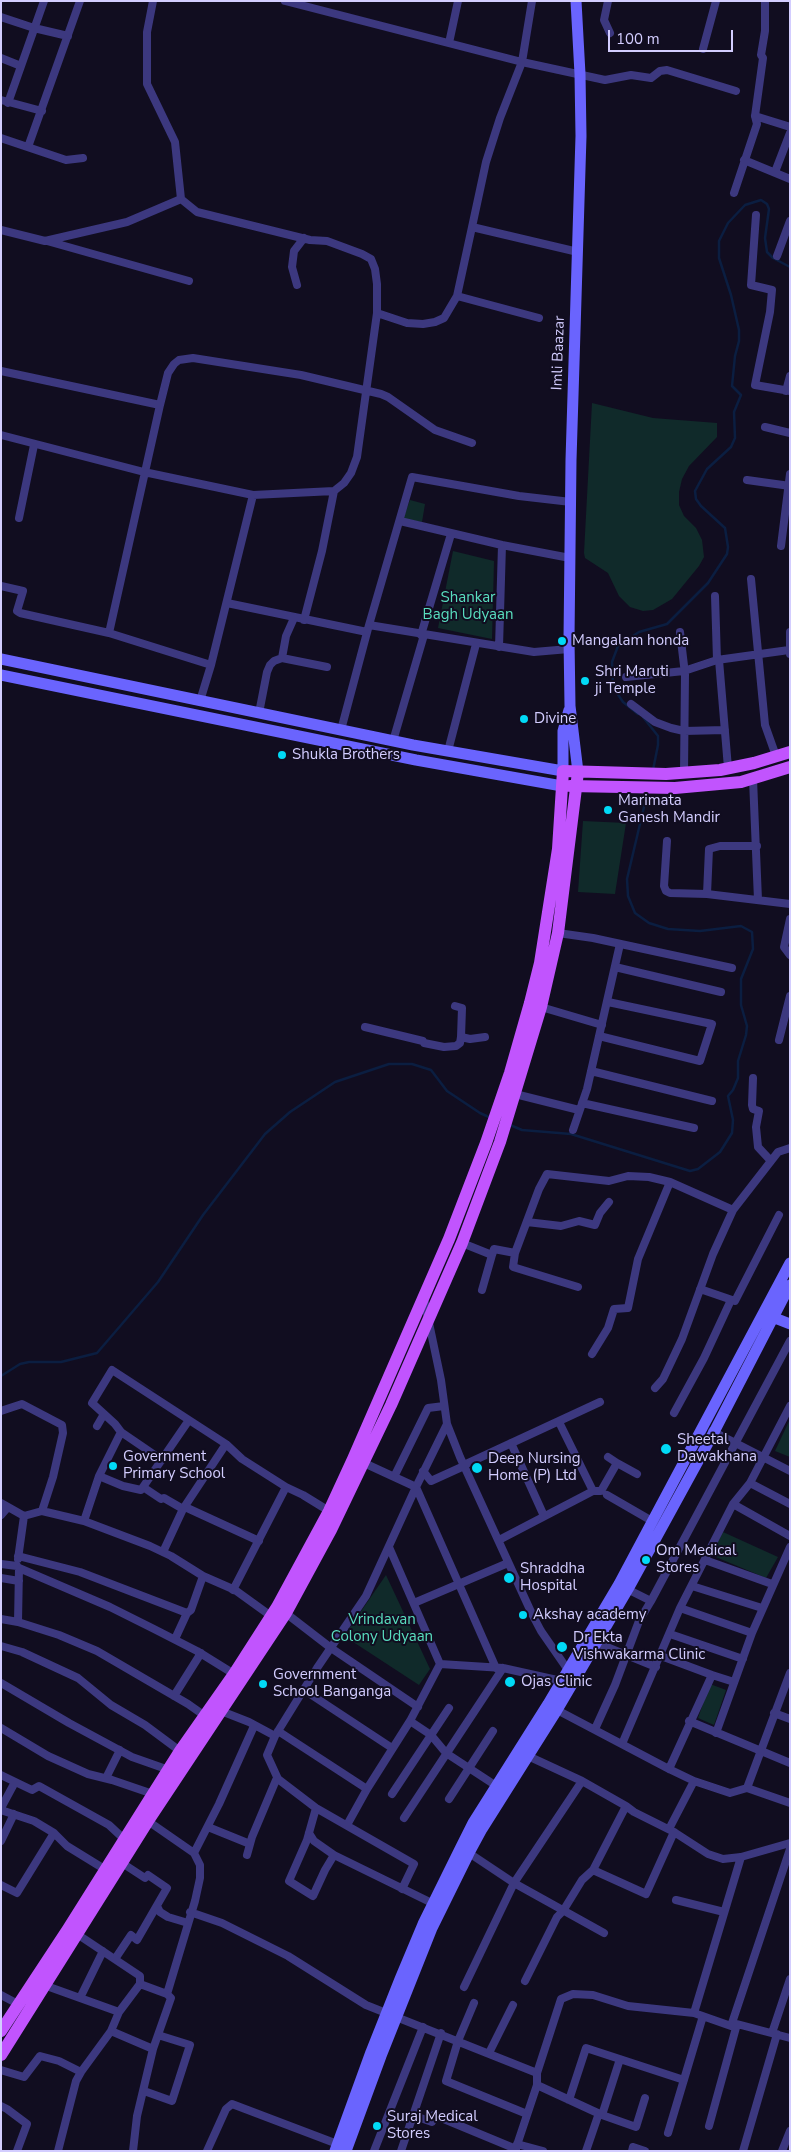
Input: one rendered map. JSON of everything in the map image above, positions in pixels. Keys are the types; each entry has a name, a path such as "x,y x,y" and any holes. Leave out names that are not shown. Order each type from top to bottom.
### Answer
{"main road":[{"name":"Imli Baazar","path":"570,706 570,502 578,252 580,74 576,1"},
{"path":"1,659 448,752 563,771 684,773 728,768 790,752"},
{"path":"1,675 416,760 562,786 654,788 740,782 790,768"},
{"path":"1,2031 18,2004 38,1983 76,1934 122,1863 144,1818 153,1794 168,1770 278,1612 331,1530 364,1464 462,1243 500,1142 503,1112 540,963 558,848 563,771 563,731 570,706"},
{"path":"1,2055 38,1983 124,1839 144,1818 222,1711 278,1612 329,1511 424,1299 486,1143 515,1094 541,1006 558,933 578,772 570,706"},
{"path":"438,1905 557,1710 567,1682 568,1670 623,1587 768,1316 790,1263"},
{"path":"768,1316 790,1285"},
{"path":"768,1316 790,1324"},
{"path":"342,2148 391,2015 473,1823 567,1682 597,1643 652,1521 686,1470"}],"street":[{"path":"42,111 4,102 21,66 44,1"},
{"path":"28,147 80,1"},
{"path":"1,435 144,472 253,495 334,491 344,483 351,473 357,456 376,313 377,284 375,269 371,259 327,241 304,238 197,212 180,199 175,142 147,84 147,32 153,1"},
{"path":"285,1 309,5 522,62 610,80 630,75 651,78 660,71 667,70 736,91"},
{"path":"449,43 458,1"},
{"path":"376,313 407,323 423,324 435,322 444,318 457,296 486,162 500,118 522,62 532,1"},
{"path":"608,1 604,20 610,33"},
{"path":"703,49 716,1"},
{"path":"734,193 757,124 755,116 763,58 761,55 765,31 765,1"},
{"path":"1,17 34,28 68,36"},
{"path":"1,58 21,66"},
{"path":"755,116 790,127"},
{"path":"775,172 790,133"},
{"path":"1,138 66,160 83,158"},
{"path":"744,160 790,178"},
{"path":"45,241 127,222 180,199"},
{"path":"756,216 751,285 772,290 770,312 755,385 788,391 790,376"},
{"path":"777,256 790,221"},
{"path":"472,228 578,252"},
{"path":"1,231 189,280"},
{"path":"297,285 292,267 294,251 304,238"},
{"path":"457,296 540,318"},
{"path":"110,632 144,472 168,373 179,360 193,358 301,375 388,397 436,430 472,443"},
{"path":"1,371 160,405"},
{"path":"765,427 790,433"},
{"path":"19,518 34,445"},
{"path":"780,546 790,474"},
{"path":"341,730 368,628 412,477 519,496 570,502"},
{"path":"747,480 789,486"},
{"path":"304,620 322,552 334,491"},
{"path":"200,701 227,603 253,495"},
{"path":"400,521 450,534 570,558"},
{"path":"393,741 450,534"},
{"path":"499,647 502,545"},
{"path":"751,578 765,724 776,756"},
{"path":"1,586 23,591 17,611 20,613 110,632 211,665"},
{"path":"715,596 718,660 728,768"},
{"path":"227,603 304,620 423,635 534,652 569,649"},
{"path":"282,658 288,632 294,618"},
{"path":"680,632 686,702 684,773"},
{"path":"626,676 684,671 718,660 789,652 789,635"},
{"path":"448,752 476,644"},
{"path":"259,713 270,665 282,658 327,667"},
{"path":"631,704 655,722 684,731 725,730"},
{"path":"752,779 757,846 758,900"},
{"path":"667,841 664,886 670,893 707,894 790,904"},
{"path":"707,894 709,849 720,846 757,846"},
{"path":"790,919 784,947 790,955"},
{"path":"558,933 732,968"},
{"path":"573,1130 591,1071 620,944"},
{"path":"616,967 721,992"},
{"path":"778,1040 790,996"},
{"path":"599,1036 700,1061 712,1024 608,1002"},
{"path":"366,1027 444,1047 456,1046 460,1043 461,1037 462,1008 455,1006"},
{"path":"541,1006 602,1025"},
{"path":"461,1037 470,1039 485,1037"},
{"path":"591,1071 712,1100"},
{"path":"753,1078 752,1105 753,1109 759,1111 756,1127 758,1147 770,1160"},
{"path":"515,1094 694,1128"},
{"path":"655,1388 663,1379 678,1347 732,1210 770,1160 778,1152 790,1148"},
{"path":"578,1287 513,1266 515,1253 539,1189 547,1174 608,1181 628,1176 650,1177 670,1182 732,1210"},
{"path":"592,1354 613,1317 614,1309 628,1308 631,1287 644,1240 670,1182"},
{"path":"527,1222 561,1226 579,1222 595,1225 600,1213 609,1202"},
{"path":"700,1289 735,1301 780,1215"},
{"path":"462,1243 492,1255"},
{"path":"482,1290 494,1249 515,1253"},
{"path":"424,1299 441,1380 447,1424 508,1563 541,1631 568,1670"},
{"path":"674,1413 704,1358 730,1300"},
{"path":"595,1729 639,1622 790,1341"},
{"path":"162,1460 121,1432 92,1403 112,1370 226,1444 242,1459 286,1488 303,1495 329,1511"},
{"path":"424,1471 431,1481 600,1402"},
{"path":"1,1411 22,1404 62,1425 63,1433 53,1477 42,1511"},
{"path":"394,1477 428,1408 444,1406"},
{"path":"622,1744 680,1608 733,1504 750,1483 790,1406"},
{"path":"97,1426 104,1414"},
{"path":"99,1476 123,1486 141,1490 189,1420"},
{"path":"559,1422 593,1491"},
{"path":"402,1889 414,1864 316,1808 278,1779 266,1755 304,1690 366,1596 447,1424"},
{"path":"708,1429 790,1471"},
{"path":"84,1521 99,1476 121,1432"},
{"path":"511,1443 544,1516"},
{"path":"163,1552 184,1508 226,1444"},
{"path":"608,1457 637,1474"},
{"path":"499,1540 593,1491 601,1491 617,1463"},
{"path":"364,1464 416,1487 500,1668"},
{"path":"750,1483 790,1504"},
{"path":"143,1487 161,1500 164,1498 259,1541"},
{"path":"234,1590 286,1488"},
{"path":"607,1495 652,1521"},
{"path":"733,1504 790,1536"},
{"path":"1,1515 5,1505 24,1516 42,1511 84,1521 163,1552 202,1576 278,1612 418,1707"},
{"path":"18,1622 18,1556 24,1516"},
{"path":"390,1547 440,1664"},
{"path":"716,1733 752,1633 772,1584 790,1547"},
{"path":"18,1556 80,1572 187,1613"},
{"path":"705,1560 772,1584"},
{"path":"414,1603 508,1563"},
{"path":"1,1564 18,1567 110,1607 201,1653 234,1674"},
{"path":"175,1639 187,1613 191,1610 202,1576"},
{"path":"1,1578 19,1581"},
{"path":"692,1586 762,1608"},
{"path":"623,1587 651,1601"},
{"path":"680,1608 752,1633"},
{"path":"1,1619 18,1622 59,1635 97,1651 205,1716"},
{"path":"670,1634 743,1659"},
{"path":"597,1643 656,1667"},
{"path":"1,1646 22,1652 78,1678 111,1705 145,1725 180,1751"},
{"path":"174,1696 201,1653"},
{"path":"661,1656 734,1682"},
{"path":"440,1664 500,1668 567,1682"},
{"path":"347,1825 367,1789 410,1721 440,1664"},
{"path":"404,1818 500,1668"},
{"path":"747,1788 790,1673"},
{"path":"668,1769 712,1675"},
{"path":"1,1682 69,1723 132,1757 168,1770"},
{"path":"304,1690 392,1748"},
{"path":"392,1794 449,1708"},
{"path":"557,1710 694,1781 730,1793 747,1788 790,1803"},
{"path":"222,1711 277,1734 367,1789"},
{"path":"774,1713 790,1719"},
{"path":"410,1721 431,1735 446,1753 496,1786 508,1790"},
{"path":"690,1721 790,1763"},
{"path":"194,1853 208,1827 254,1726"},
{"path":"1,1728 48,1756 88,1774 153,1794"},
{"path":"449,1799 493,1731"},
{"path":"106,1778 120,1750"},
{"path":"528,1756 582,1781 634,1812 671,1830 708,1854 723,1859 742,1857 790,1843"},
{"path":"1,1775 32,1790 39,1786 109,1826 124,1839"},
{"path":"247,1855 278,1779"},
{"path":"464,1987 514,1883 582,1781"},
{"path":"593,1870 646,1894 671,1830 694,1781"},
{"path":"15,1782 1,1809 34,1821 54,1833 67,1846 106,1870"},
{"path":"524,1981 557,1917 563,1911 582,1880 593,1870 626,1806"},
{"path":"316,1808 309,1833 289,1881 313,1896 334,1855"},
{"path":"1,1841 14,1814"},
{"path":"144,1818 194,1853 200,1865 200,1878 167,1994"},
{"path":"208,1827 250,1844"},
{"path":"1,1885 17,1893 54,1833"},
{"path":"309,1833 314,1841 334,1855 438,1905"},
{"path":"710,2126 734,2025 790,1849"},
{"path":"469,1854 514,1883 604,1933"},
{"path":"694,2013 742,1857"},
{"path":"114,1959 131,1935 137,1940 167,1888 148,1875 145,1878 122,1863"},
{"path":"676,1900 724,1912"},
{"path":"157,1906 160,1912 168,1917 188,1923"},
{"path":"190,1912 222,1923 288,1956 346,1994 391,2015 441,2033 537,2073"},
{"path":"58,2151 80,2072 110,2032 119,2012 140,1984 140,1976 76,1934"},
{"path":"80,1998 103,1951"},
{"path":"743,2151 790,1979"},
{"path":"38,1983 119,2012"},
{"path":"133,2150 137,2116 153,2049 171,1998 167,1994 140,1984"},
{"path":"516,2148 537,2085 537,2073 561,1999 572,1994 593,1996 628,2006 694,2013 734,2025 790,2038"},
{"path":"1,1995 18,2004"},
{"path":"474,2003 458,2041 446,2081 527,2114"},
{"path":"489,2054 513,2004"},
{"path":"668,2133 703,2016"},
{"path":"374,2151 423,2027"},
{"path":"110,2032 153,2049"},
{"path":"401,2151 441,2033"},
{"path":"144,2091 172,2101 190,2045 158,2035"},
{"path":"569,2100 586,2048 684,2080"},
{"path":"1,2070 24,2077 40,2056 59,2061 80,2072"},
{"path":"586,2151 620,2059"},
{"path":"537,2085 600,2114 636,2127 645,2098"},
{"path":"208,2151 226,2109 232,2104 342,2148"},
{"path":"1,2106 7,2108 27,2124 17,2151"},
{"path":"412,2115 432,2122 434,2115 516,2148 544,2151"},
{"path":"782,2151 790,2131"},
{"path":"632,2151 633,2147 646,2151"}],"green space":[{"path":"592,403 653,418 717,423 717,437 689,466 682,479 679,492 679,505 684,516 696,528 702,540 704,557 672,599 653,610 643,611 630,607 619,596 608,573 585,558"},
{"path":"410,500 425,504 422,522 403,519"},
{"name":"Shankar Bagh Udyaan","path":"453,551 494,561 492,639 438,628"},
{"path":"583,821 626,823 615,894 578,892"},
{"path":"790,1419 790,1457 775,1451"},
{"path":"723,1532 778,1557 766,1578 711,1555"},
{"name":"Vrindavan Colony Udyaan","path":"386,1575 430,1669 419,1685 344,1636"},
{"path":"710,1684 726,1690 714,1725 698,1718"}],"waterway":[{"path":"638,714 623,702 613,687 612,662 618,646 639,632 667,624 708,583 727,554 728,547 725,528 701,506 696,499 695,491 707,469 731,447 735,438 734,412 741,395 732,386 739,330 731,295 719,258 719,241 728,223 745,205 761,200 767,204 769,209 765,238 767,252 773,258 790,267"},
{"path":"643,717 658,736 653,770"},
{"path":"510,1125 522,1130 571,1134 690,1171 698,1169 720,1152 732,1133 733,1120 728,1096 738,1078 738,1061 746,1035 747,1026 741,1005 741,979 753,949 752,932 741,926 700,931 668,929 649,923 635,913 628,896 627,879 648,790"},
{"path":"1,1376 20,1364 29,1362 61,1362 97,1353 158,1282 203,1215 265,1134 290,1112 335,1082 389,1064 412,1064 431,1070 447,1091 491,1118"}],"place":[{"name":"Mangalam honda","path":"562,641"},
{"name":"Shri Maruti ji Temple","path":"585,681"},
{"name":"Divine","path":"524,719"},
{"name":"Shukla Brothers","path":"282,755"},
{"name":"Marimata Ganesh Mandir","path":"608,810"},
{"name":"Sheetal Dawakhana","path":"666,1449"},
{"name":"Government Primary School","path":"113,1466"},
{"name":"Deep Nursing Home (P) Ltd","path":"477,1468"},
{"name":"Om Medical Stores","path":"646,1560"},
{"name":"Shraddha Hospital","path":"509,1578"},
{"name":"Akshay academy","path":"523,1615"},
{"name":"Dr Ekta Vishwakarma Clinic","path":"562,1647"},
{"name":"Ojas Clinic","path":"510,1682"},
{"name":"Government School Banganga","path":"263,1684"},
{"name":"Suraj Medical Stores","path":"377,2126"}]}
